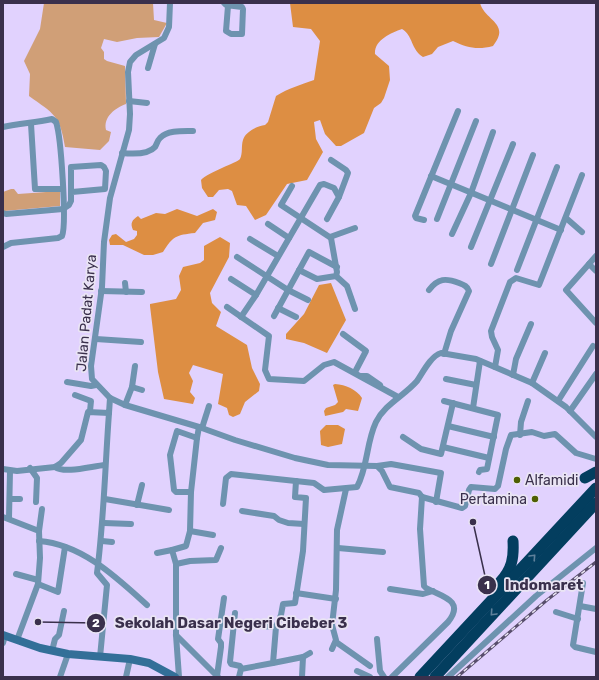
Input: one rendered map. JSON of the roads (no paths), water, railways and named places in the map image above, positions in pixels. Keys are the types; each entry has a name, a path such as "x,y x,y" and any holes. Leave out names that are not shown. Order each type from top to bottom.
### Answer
{"highway":[{"path":"585,478 596,472"},
{"path":"420,677 596,488"},
{"path":"435,677 596,503"},
{"path":"456,639 463,624 510,571 513,560 513,540"}],"main road":[{"path":"4,638 17,640 52,651 68,654 130,659 149,663 166,674 175,677"}],"street":[{"name":"Jalan Padat Karya","path":"170,3 166,34 164,38 136,54 130,62 128,78 128,130 110,198 104,242 96,339 91,372 92,379 96,385 110,398 125,405 179,422 201,427 235,440 310,461 328,465 366,464 376,466 392,464 441,473 436,502"},
{"path":"226,5 242,7 242,34 228,34 226,31 226,5"},
{"path":"148,68 155,44"},
{"path":"129,101 148,103"},
{"path":"424,220 416,218 415,216 458,111"},
{"path":"3,127 27,123 31,124 52,119 56,122 63,189 64,228 62,236 11,243 3,247"},
{"path":"437,219 476,122"},
{"path":"31,124 35,189 63,189"},
{"path":"122,153 132,154 148,151 155,147 162,137 177,131 193,131"},
{"path":"452,234 471,193 493,132"},
{"path":"471,247 513,144"},
{"path":"491,264 534,155"},
{"path":"327,219 339,197 348,173 331,160"},
{"path":"4,215 63,209 71,202 71,167 101,165 104,167 106,171 105,189 72,192"},
{"path":"517,270 557,168"},
{"path":"495,367 498,350 491,331 510,282 516,278 539,285 582,175"},
{"path":"431,176 561,230"},
{"path":"241,317 256,295 320,185 324,184 334,188 339,197"},
{"path":"292,186 281,206 330,237 337,267 336,276"},
{"path":"566,218 582,232"},
{"path":"268,224 289,238"},
{"path":"330,237 355,228"},
{"path":"250,239 278,256"},
{"path":"274,316 310,251 337,267"},
{"path":"596,256 566,290 596,323"},
{"path":"237,257 266,277 308,300"},
{"path":"589,264 596,271"},
{"path":"299,270 317,279 336,276"},
{"path":"336,276 347,286 355,309"},
{"path":"231,279 256,295"},
{"path":"429,290 437,281 446,279 466,286 469,291 451,331 444,354"},
{"path":"125,283 126,292"},
{"path":"101,291 142,292"},
{"path":"227,307 269,336 265,373 272,380 304,381 324,365 334,362 358,374 367,376 377,382 381,387 398,397"},
{"path":"278,308 296,317"},
{"path":"513,375 520,348 531,324"},
{"path":"343,334 366,350 358,374"},
{"path":"96,339 141,342"},
{"path":"558,401 593,346"},
{"path":"532,383 545,353"},
{"path":"223,504 226,478 231,474 314,482 324,490 357,487 366,464 370,437 375,423 384,410 398,397 411,388 435,356 444,354 480,361 532,383 570,411 596,437"},
{"path":"473,408 480,361"},
{"path":"125,405 132,388 135,366"},
{"path":"570,411 596,374"},
{"path":"446,379 476,385"},
{"path":"67,382 92,386 96,385"},
{"path":"132,388 142,390"},
{"path":"55,467 66,459 80,440 90,411 91,401 75,395"},
{"path":"100,657 107,585 98,576 98,564 104,523 105,465 110,398"},
{"path":"444,401 498,415 487,469 480,470 479,472"},
{"path":"520,435 521,422 528,401"},
{"path":"403,437 421,449 439,455 442,453 453,403"},
{"path":"157,553 185,547 190,531 191,492 197,438 209,406"},
{"path":"90,411 109,413"},
{"path":"179,422 170,455 173,488 176,492 191,492"},
{"path":"448,426 494,437"},
{"path":"177,431 197,438"},
{"path":"376,466 382,471 390,487 419,493 422,497 436,502 462,508 465,506 468,490 471,487 495,489 498,484 509,438 511,436 528,433 535,433 544,436 555,434 576,453 596,459"},
{"path":"443,447 489,458"},
{"path":"3,469 10,471 30,468 55,467 60,469 75,469 105,465"},
{"path":"30,468 37,478 36,502"},
{"path":"10,471 10,499 5,519 40,531"},
{"path":"273,663 276,628 282,614 284,603 294,604 303,551 306,498 295,497 296,481"},
{"path":"137,505 142,485"},
{"path":"346,488 339,520 336,599 332,625 336,642 370,666"},
{"path":"392,677 453,616 453,606 449,599 424,586 420,529 422,497"},
{"path":"10,499 20,499"},
{"path":"105,499 169,510"},
{"path":"17,640 38,582 42,509"},
{"path":"242,511 274,516 288,523 304,524"},
{"path":"104,523 131,524"},
{"path":"190,531 213,535"},
{"path":"40,541 55,542 98,564 117,577 146,605"},
{"path":"102,541 112,542"},
{"path":"16,574 38,582 56,593 58,592 65,547"},
{"path":"176,564 190,561 216,560 221,548"},
{"path":"338,548 384,552"},
{"path":"448,677 530,601 596,548"},
{"path":"172,550 176,564 176,635 179,677"},
{"path":"583,583 573,646 596,652"},
{"path":"390,589 423,594 433,591"},
{"path":"296,593 336,599"},
{"path":"218,676 221,647 218,639 224,598"},
{"path":"580,606 596,609"},
{"path":"52,651 54,639 58,636 64,610"},
{"path":"556,612 578,619"},
{"path":"234,613 230,662 240,666 242,669"},
{"path":"221,623 276,628"},
{"path":"176,635 218,676"},
{"path":"377,639 380,671 384,677"},
{"path":"332,649 336,642"},
{"path":"242,669 303,657 310,653"},
{"path":"60,677 68,654"},
{"path":"178,660 184,655"},
{"path":"302,677 303,657"},
{"path":"126,677 130,659"},
{"path":"239,677 242,669"},
{"path":"357,671 370,677"}],"railway":[{"path":"457,677 547,600 596,562"}],"place":[{"name":"Alfamidi","path":"517,480"},
{"name":"Pertamina","path":"535,499"},
{"name":"Indomaret","path":"473,522"},
{"name":"Sekolah Dasar Negeri Cibeber 3","path":"38,622"}]}
